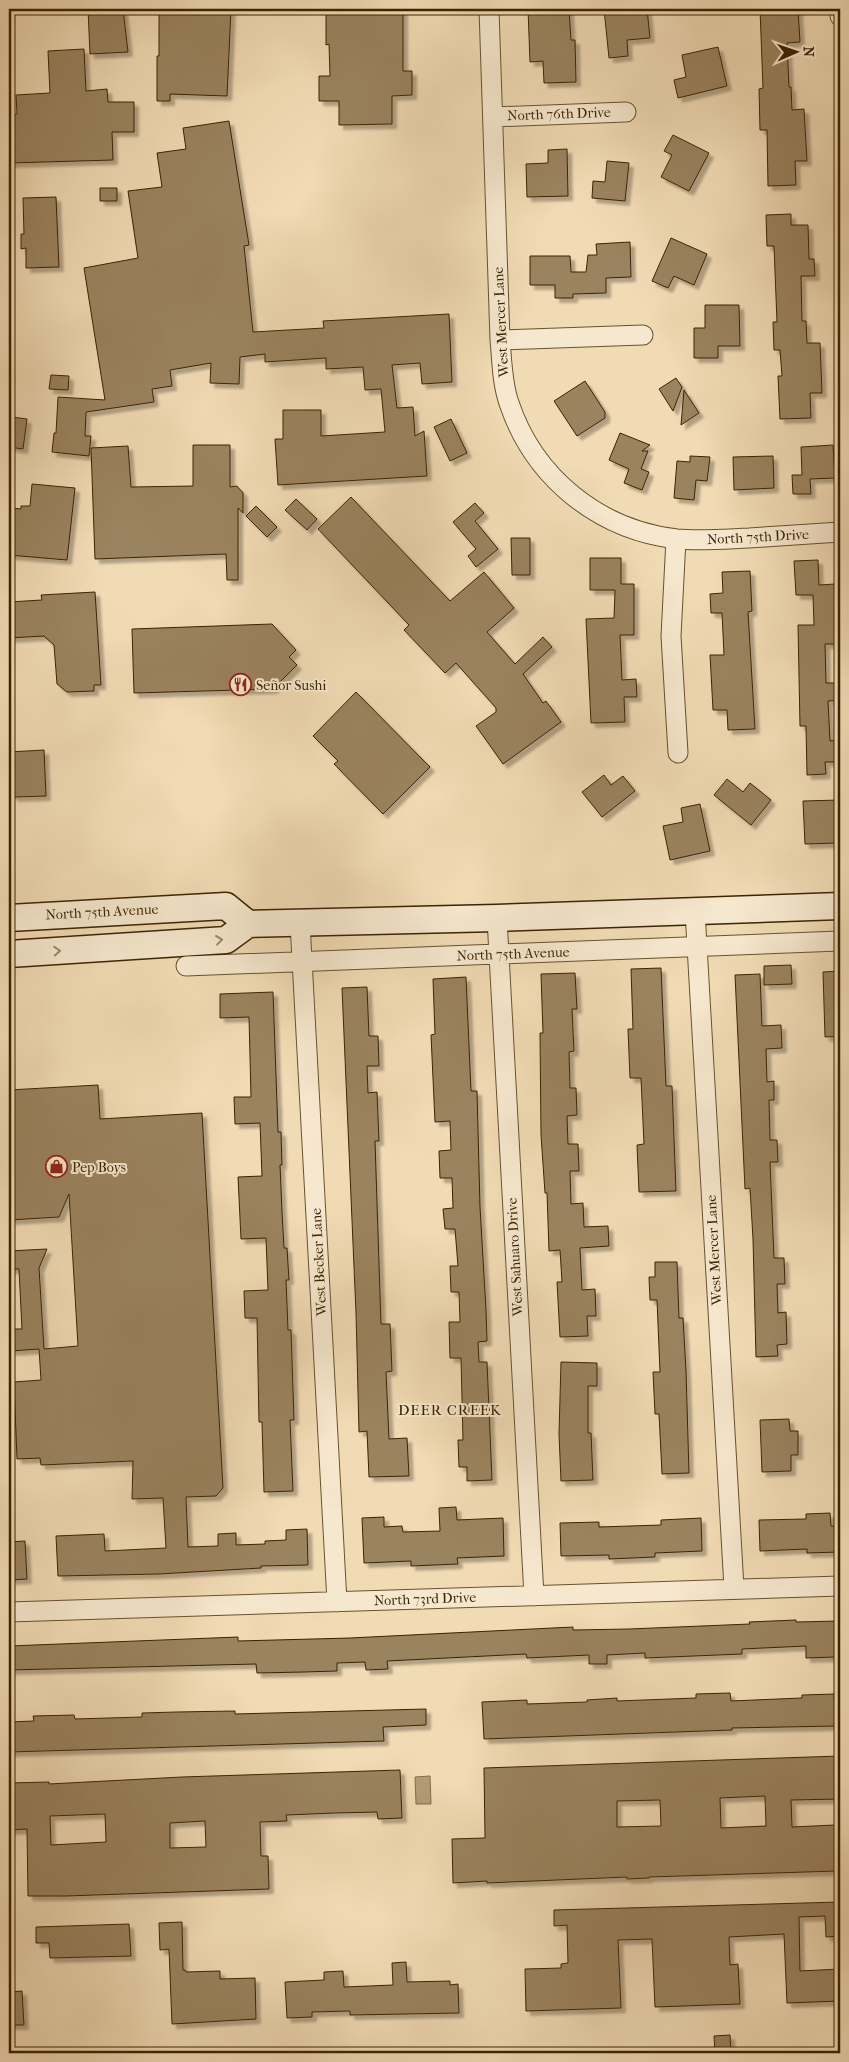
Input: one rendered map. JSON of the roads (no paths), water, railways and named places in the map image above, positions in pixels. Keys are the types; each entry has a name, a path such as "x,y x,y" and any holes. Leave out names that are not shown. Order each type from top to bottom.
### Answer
{"main road":[{"path":"154,944 158,929 164,926 206,919 216,906"},
{"name":"North 75th Avenue","path":"9,918 226,906 248,924"},
{"path":"9,954 226,940 248,924 497,918 840,906"}],"street":[{"name":"West Mercer Lane","path":"489,9 500,340 503,377 509,403 523,435 542,465 558,483 586,506 615,523 644,533 676,539"},
{"path":"840,9 840,16"},
{"name":"North 76th Drive","path":"492,116 626,112"},
{"path":"500,340 643,335"},
{"name":"North 75th Drive","path":"676,539 703,540 840,532"},
{"path":"676,539 671,636 678,753"},
{"name":"West Mercer Lane","path":"695,911 734,1588"},
{"name":"West Sahuaro Drive","path":"497,918 534,1596"},
{"name":"West Becker Lane","path":"300,923 337,1602"},
{"name":"North 75th Avenue","path":"186,966 840,941"},
{"name":"North 73rd Drive","path":"9,1612 840,1586"}],"place":[{"name":"Señor Sushi","path":"240,685"},
{"name":"Pep Boys","path":"56,1167"}],"district":[{"name":"DEER CREEK","path":"450,1410"}]}
